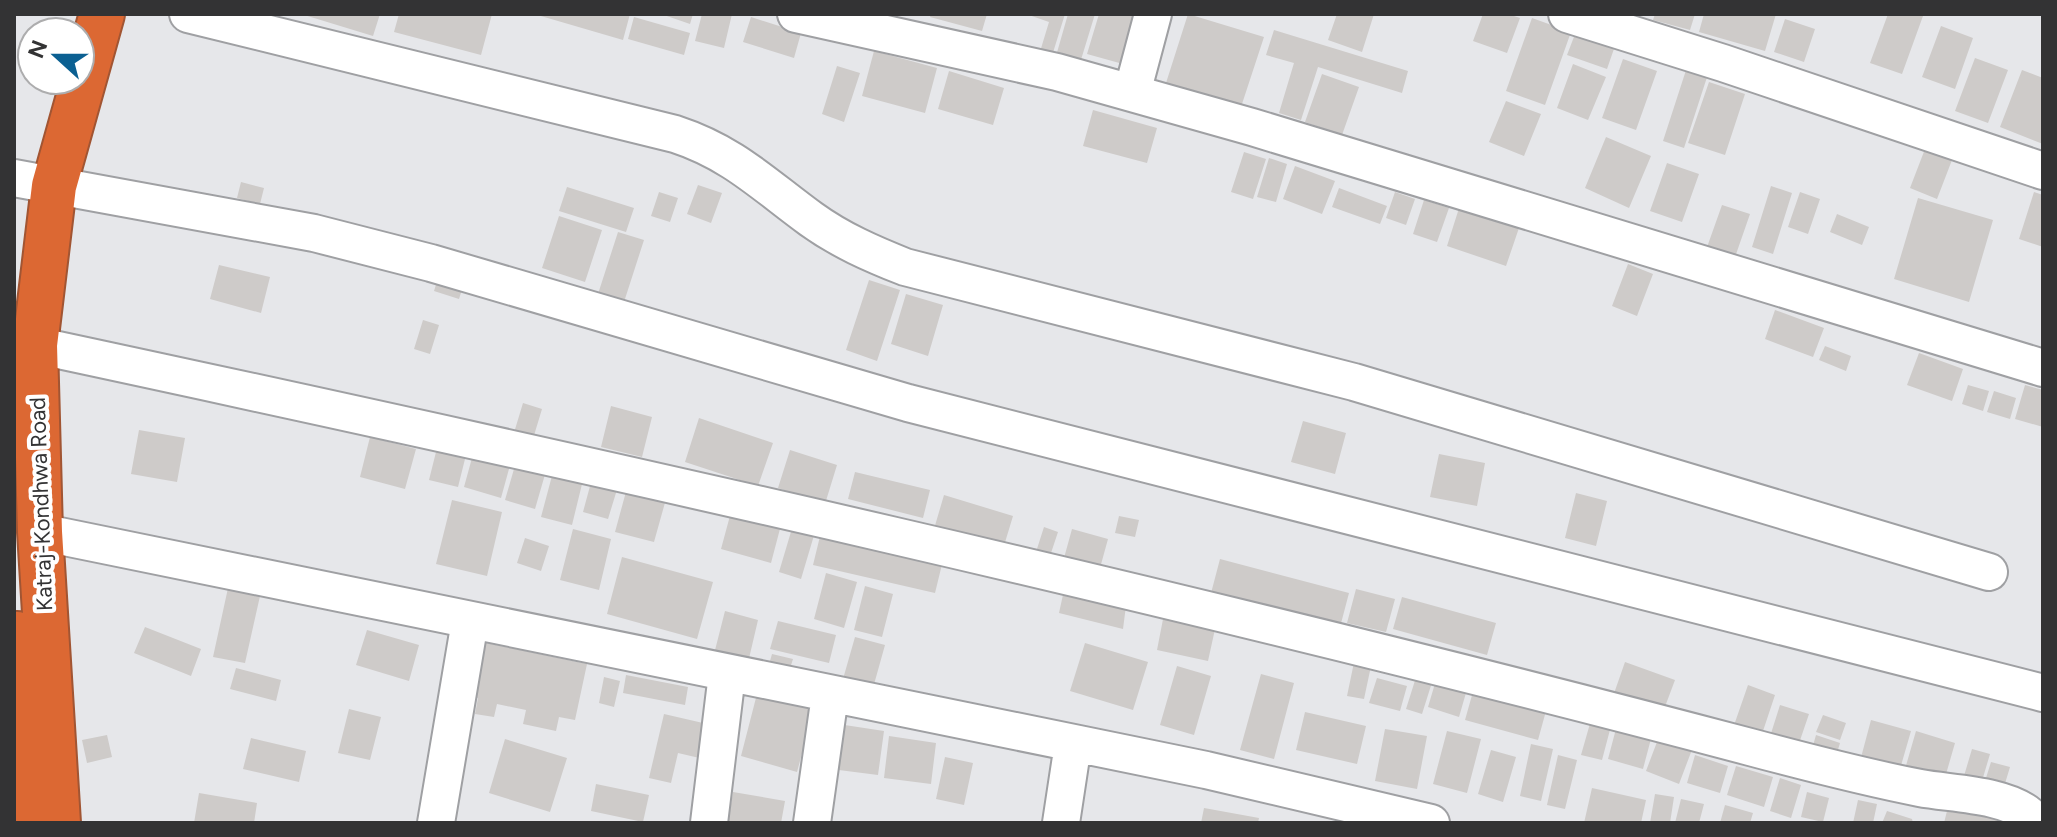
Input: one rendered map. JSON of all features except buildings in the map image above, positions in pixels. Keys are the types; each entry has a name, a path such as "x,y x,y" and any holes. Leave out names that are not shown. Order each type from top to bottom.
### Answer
{"highway":[{"path":"31,182 102,14"},
{"name":"Katraj-Kondhwa Road","path":"14,302 31,182 50,96"},
{"name":"Katraj-Kondhwa Road","path":"28,823 17,712 35,345 31,182"},
{"name":"Katraj-Kondhwa Road","path":"27,542 58,823"}],"street":[{"path":"188,14 675,134 705,144 749,169 813,220 864,251 905,267 1354,382 1989,572"},
{"path":"796,14 1057,72 1252,127 2043,368"},
{"path":"1132,93 1153,14"},
{"path":"1567,14 1738,67 2043,171"},
{"path":"31,182 314,233 416,259 908,403 2043,693"},
{"path":"35,345 438,431 1187,604 1793,758 2018,807 2029,815 2028,823"},
{"path":"27,542 470,621 1206,770 1431,823"},
{"path":"436,823 470,621"},
{"path":"709,823 727,674"},
{"path":"812,823 830,695"},
{"path":"1061,823 1073,744"}]}
